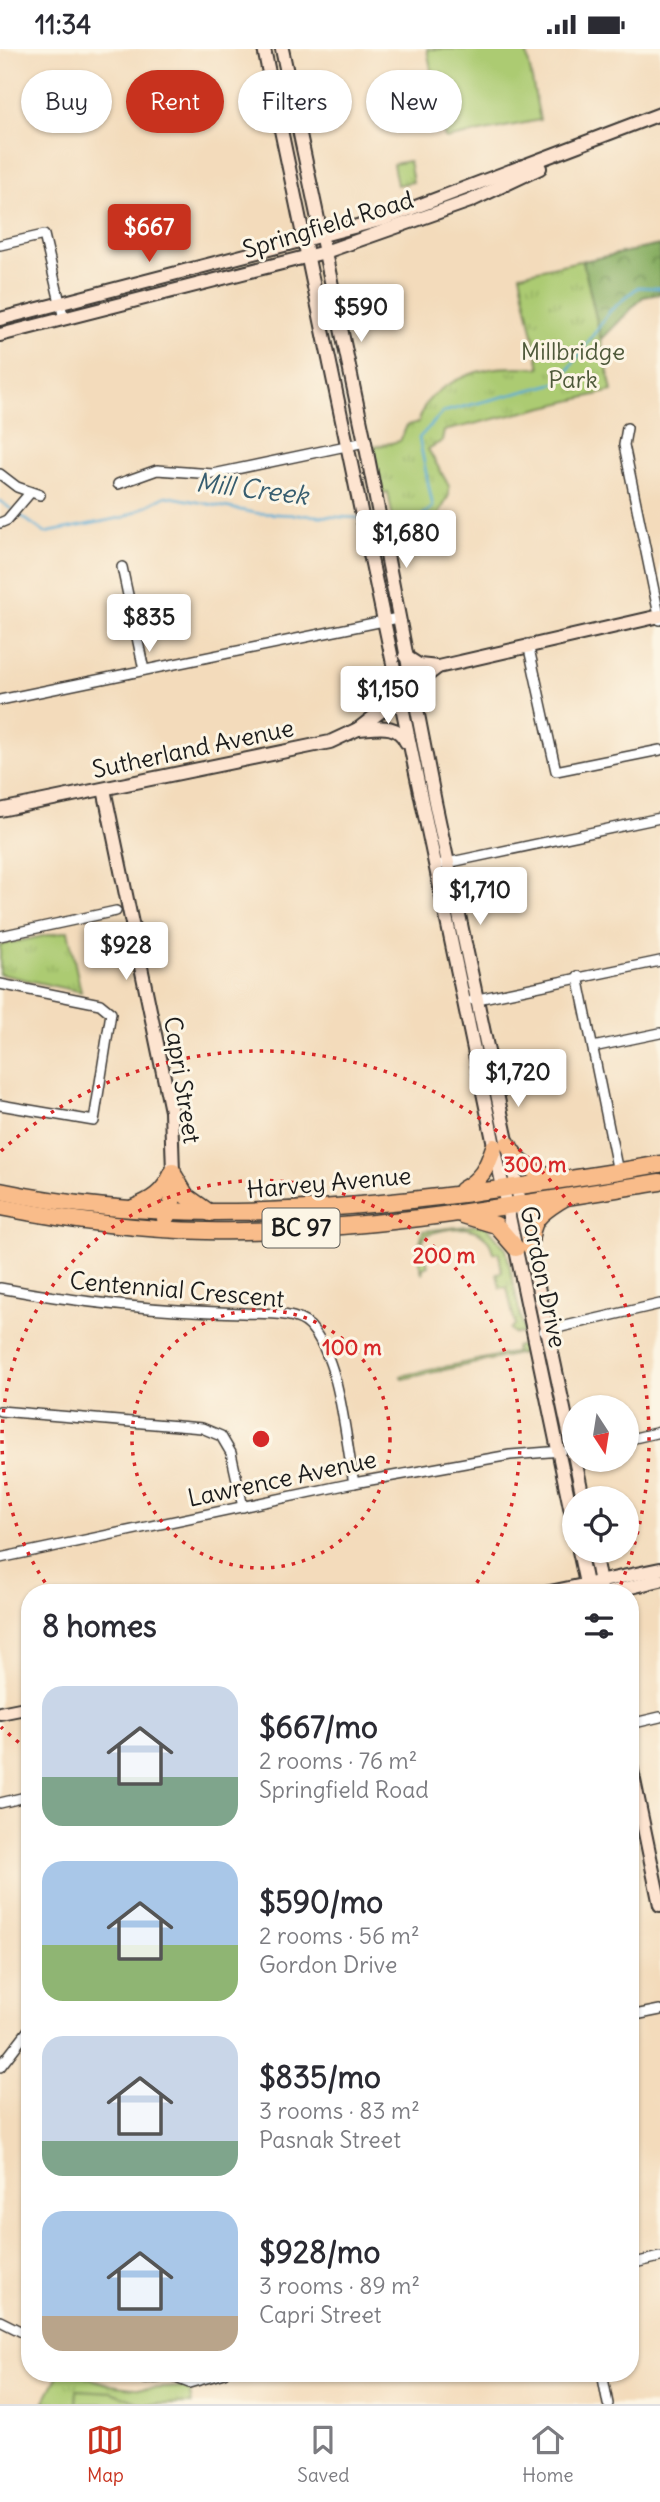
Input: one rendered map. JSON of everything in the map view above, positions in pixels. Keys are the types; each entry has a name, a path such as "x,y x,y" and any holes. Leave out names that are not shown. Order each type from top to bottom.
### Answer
{"highway":[{"path":"501,1145 525,1167 566,1188 536,1218 523,1247 496,1225 450,1204 484,1174 501,1145"},
{"name":"Harvey Avenue","path":"566,1188 618,1172 660,1164"},
{"path":"130,1209 153,1200 163,1191 173,1172"},
{"path":"151,1227 164,1221 170,1213 173,1172"},
{"path":"173,1172 186,1196 211,1213"},
{"name":"Harvey Avenue","path":"0,1191 60,1203 170,1213 305,1212 450,1204 566,1188 660,1182"},
{"name":"Harvey Avenue","path":"0,1207 151,1227 258,1231 364,1223 450,1204"}],"main road":[{"name":"Gordon Drive","path":"282,49 365,442 411,686 477,999 501,1145"},
{"name":"Gordon Drive","path":"265,51 349,445 398,698 464,1002 562,1399"},
{"name":"Springfield Road","path":"0,319 384,219 660,114"},
{"name":"Springfield Road","path":"0,335 325,252 470,201 526,176 577,147"},
{"name":"Sutherland Avenue","path":"0,810 330,742 358,729 438,667 528,644 660,618"},
{"path":"405,656 419,665 438,667"},
{"path":"358,729 391,727 402,733 409,747"},
{"name":"Capri Street","path":"104,789 171,1111 173,1172"},
{"name":"Gordon Drive","path":"523,1247 532,1334 566,1486"},
{"path":"582,1563 586,1584"},
{"path":"597,1563 602,1584"},
{"path":"617,1584 660,1569"},
{"path":"635,1584 660,1580"},
{"path":"0,1713 21,1711"},
{"path":"639,1798 657,1873 660,1905"}],"street":[{"path":"265,51 282,49"},
{"path":"0,245 44,235 64,319"},
{"path":"627,428 624,445 660,618"},
{"path":"118,484 157,470 213,474 365,442"},
{"path":"0,474 35,494 21,502 3,522"},
{"path":"122,567 144,670"},
{"path":"0,700 398,618"},
{"path":"528,644 556,771 660,750"},
{"path":"434,865 660,818"},
{"path":"0,936 116,911"},
{"path":"464,1002 578,976 660,961"},
{"path":"578,976 618,1172"},
{"path":"0,984 100,1004 111,1013 94,1121 0,1105"},
{"path":"593,1047 660,1034"},
{"name":"Centennial Crescent","path":"0,1288 65,1300 177,1311 282,1315 307,1323 322,1342 331,1364 354,1483"},
{"path":"532,1334 660,1304"},
{"path":"0,1411 202,1428 221,1436 231,1453 243,1507"},
{"path":"639,1437 660,1432"},
{"name":"Lawrence Avenue","path":"0,1558 354,1483 510,1455 562,1452"},
{"path":"639,1722 660,1717"},
{"path":"0,1803 21,1798"},
{"path":"639,2014 660,2010"},
{"path":"0,2067 21,2040"},
{"path":"639,2262 660,2257"},
{"path":"0,2321 21,2332"},
{"path":"604,2382 608,2404"}],"green space":[{"path":"427,49 526,49 540,120 445,139 444,133 462,133 462,70 431,70"},
{"path":"409,161 413,182 397,185 393,164"},
{"path":"660,245 660,294 643,297 601,340 583,261"},
{"name":"Millbridge Park","path":"584,260 612,391 444,431 442,441 428,449 449,486 449,495 438,516 427,523 388,527 387,522 393,520 388,492 382,493 373,447 400,441 407,425 419,422 422,411 431,398 456,380 490,369 540,368 520,274"},
{"path":"68,931 81,992 0,974 0,945"},
{"path":"477,1225 487,1226 506,1249 524,1333 514,1334 510,1329 515,1325 507,1287 500,1288 497,1273 502,1272 499,1253 493,1252 483,1235 466,1228 456,1228 426,1235 422,1242 428,1266 423,1268 422,1274 418,1249 423,1231"},
{"path":"527,1344 528,1352 402,1379 401,1376 516,1352 515,1347"},
{"path":"54,2382 102,2382 131,2388 189,2386 192,2404 43,2404"},
{"path":"77,2390 111,2392 143,2404 76,2404"}],"waterway":[{"name":"Mill Creek","path":"386,522 409,526 433,507 419,438 443,412 560,382 610,311 638,287 660,288"},
{"name":"Mill Creek","path":"17,513 45,533 125,517 166,496 256,513 359,518"},
{"name":"Mill Creek","path":"0,501 11,509"}]}
